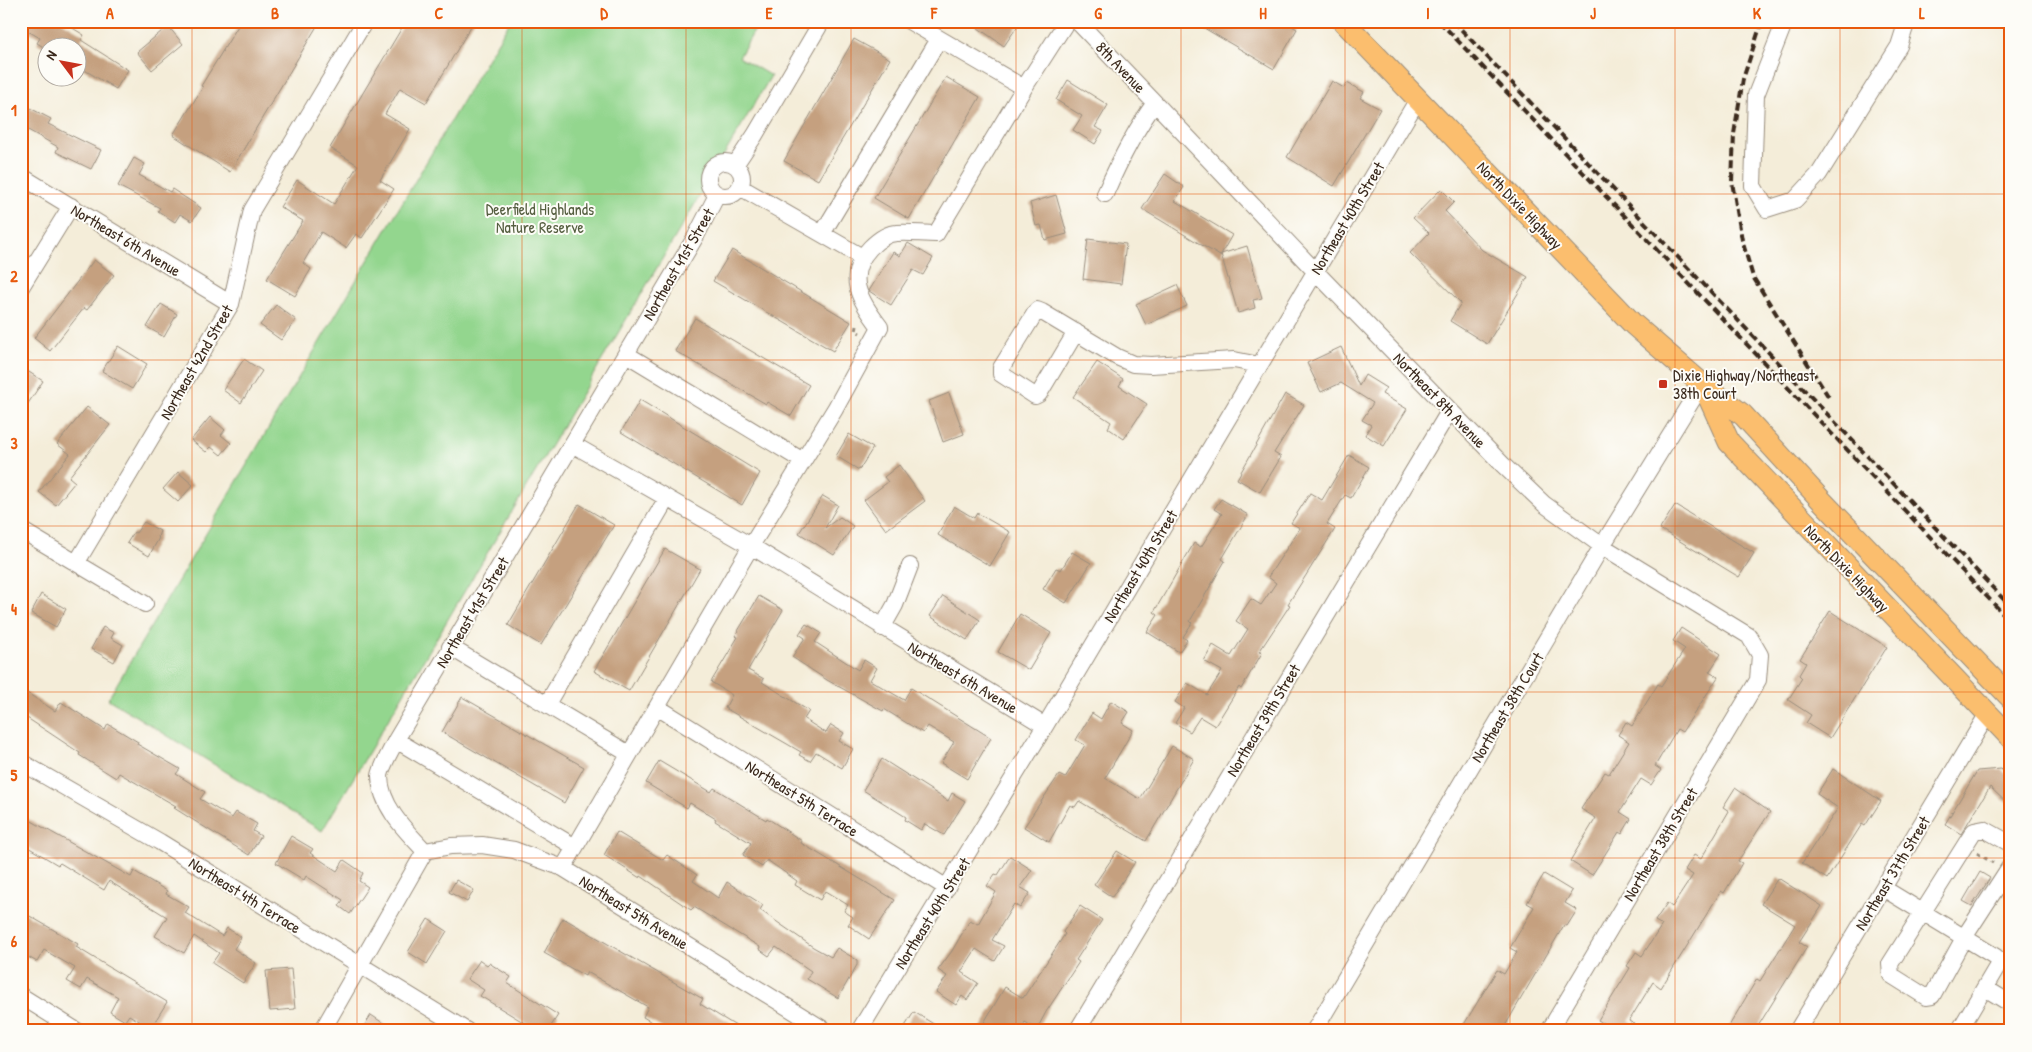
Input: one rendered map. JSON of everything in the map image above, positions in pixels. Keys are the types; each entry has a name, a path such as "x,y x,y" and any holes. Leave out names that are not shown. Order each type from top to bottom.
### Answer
{"main road":[{"name":"North Dixie Highway","path":"1344,21 1633,324 1702,384 1743,415 1822,501 2011,698"},
{"name":"North Dixie Highway","path":"1702,384 1729,442 1987,715 2011,738"}],"street":[{"name":"Northeast 42nd Street","path":"77,562 231,304 252,210 365,21"},
{"path":"735,165 755,135 822,21"},
{"path":"909,21 1024,88"},
{"path":"563,868 751,546 835,409 880,327 865,308 855,282 862,257 877,241 895,232 936,234 1024,88 1067,21"},
{"name":"8th Avenue","path":"1077,21 1155,103 1144,117 1120,160 1105,194"},
{"path":"1785,21 1756,95 1753,186 1767,209 1794,200 1819,174 1899,46 1907,21"},
{"path":"822,234 939,39"},
{"name":"Northeast 40th Street","path":"859,1031 1045,726 1418,99"},
{"name":"Northeast 8th Avenue","path":"1155,103 1503,465 1544,504 1602,546 1749,636 1760,654"},
{"path":"722,162 735,165 741,175 740,187 730,195 717,194 708,184 710,170 722,162"},
{"name":"Northeast 6th Avenue","path":"21,176 231,304"},
{"path":"740,187 862,257"},
{"name":"Northeast 41st Street","path":"425,851 398,822 384,795 380,775 396,740 696,236 717,194"},
{"path":"21,287 71,206"},
{"path":"1076,332 1039,394 1035,396 1001,374 1001,368 1036,310 1076,332 1117,357 1133,364 1151,365 1234,360 1259,365"},
{"path":"626,354 803,461"},
{"name":"Northeast 38th Court","path":"1314,1031 1602,546 1702,384"},
{"name":"Northeast 39th Street","path":"1077,1031 1450,410"},
{"name":"Northeast 6th Avenue","path":"572,444 751,546 882,628 1045,726"},
{"path":"547,704 667,498"},
{"path":"21,530 145,604"},
{"path":"882,628 895,605 910,566"},
{"path":"450,647 630,754"},
{"name":"Northeast 38th Street","path":"1549,1031 1758,680 1760,654"},
{"name":"Northeast 5th Terrace","path":"657,707 947,888"},
{"name":"Northeast 37th Street","path":"1797,1031 1987,715"},
{"path":"396,740 575,846"},
{"name":"Northeast 4th Terrace","path":"21,762 160,842 467,1031"},
{"path":"2008,868 1965,936 1932,996 1926,997 1891,975 1890,964 1974,831 1984,828 2011,844"},
{"name":"Northeast 5th Avenue","path":"425,851 450,846 482,845 514,850 563,868 826,1031"},
{"path":"322,1031 361,966 425,851"},
{"path":"1883,888 1965,936 1996,957 1998,965 1959,1031"},
{"path":"1985,988 2011,1004"},
{"path":"21,996 77,1031"}],"path":[{"path":"1964,846 2008,868"}],"green space":[{"name":"Deerfield Highlands Nature Reserve","path":"510,21 760,21 739,57 771,76 322,831 108,699"}],"building":[{"path":"21,21 61,21 84,35 82,38 40,38 21,27"},
{"path":"241,21 320,21 230,172 173,135"},
{"path":"406,21 474,21 426,103 400,88 385,114 410,129 380,180 394,189 362,238 356,234 346,248 321,232 303,263 311,269 295,296 267,279 303,221 280,207 297,180 334,204 358,165 330,148"},
{"path":"968,21 1021,21 1004,46"},
{"path":"1192,21 1284,21 1297,29 1274,69"},
{"path":"168,26 183,44 152,70 137,52"},
{"path":"854,39 890,59 818,180 784,161"},
{"path":"88,44 128,70 116,89 88,72"},
{"path":"946,77 980,97 909,219 874,198"},
{"path":"1068,80 1108,105 1095,127 1103,131 1095,144 1073,130 1082,116 1056,100"},
{"path":"1332,81 1344,88 1347,83 1364,92 1360,98 1380,109 1334,186 1287,157"},
{"path":"26,106 51,119 48,124 101,150 91,169 56,152 58,147 21,126 21,115"},
{"path":"134,158 145,164 139,175 170,192 172,189 201,208 192,221 180,214 175,222 158,211 160,208 118,186"},
{"path":"1165,174 1184,187 1175,201 1232,235 1220,256 1142,209"},
{"path":"1441,189 1454,202 1445,211 1482,250 1528,277 1487,344 1450,321 1461,303 1410,253 1429,233 1413,218"},
{"path":"1056,195 1067,234 1045,240 1041,225 1036,226 1030,203"},
{"path":"1088,239 1126,244 1121,284 1083,279"},
{"path":"908,243 933,258 923,275 913,270 891,305 869,291 893,252 900,256"},
{"path":"1247,246 1262,298 1253,300 1255,308 1238,313 1221,254"},
{"path":"732,250 851,322 833,351 713,281"},
{"path":"94,260 114,275 87,310 84,308 50,351 34,338"},
{"path":"1177,285 1187,306 1146,325 1136,304"},
{"path":"161,304 177,314 164,337 147,327"},
{"path":"276,305 296,320 281,340 260,325"},
{"path":"695,318 809,385 791,416 767,402 766,404 675,351"},
{"path":"118,346 147,364 132,389 102,371"},
{"path":"1341,347 1359,386 1365,375 1386,388 1382,394 1407,409 1384,446 1365,435 1371,425 1362,420 1373,403 1341,383 1321,392 1307,363"},
{"path":"244,359 262,371 241,403 223,390"},
{"path":"1097,362 1123,379 1119,386 1147,404 1124,439 1108,428 1111,422 1073,397"},
{"path":"21,367 43,381 21,414"},
{"path":"949,393 964,434 943,442 929,401"},
{"path":"1285,394 1304,405 1274,453 1281,457 1260,492 1237,479"},
{"path":"640,400 760,473 742,505 621,432"},
{"path":"87,407 110,425 69,477 75,482 56,505 39,492 70,454 57,444"},
{"path":"210,417 225,430 221,435 231,443 221,455 211,447 206,452 191,440"},
{"path":"849,434 873,448 859,470 836,456"},
{"path":"1349,455 1369,467 1351,498 1345,495 1327,524 1335,529 1288,604 1290,605 1259,652 1262,653 1241,689 1239,687 1215,726 1200,717 1190,732 1175,723 1184,708 1175,702 1187,683 1207,695 1222,671 1204,661 1213,645 1231,656 1248,629 1236,621 1251,599 1261,605 1276,583 1268,577 1300,528 1291,523 1310,493 1322,500"},
{"path":"899,465 925,501 886,530 864,500 888,482 884,477"},
{"path":"178,472 193,485 178,502 163,489"},
{"path":"823,496 838,505 825,528 840,517 853,526 834,555 799,533"},
{"path":"1221,499 1248,515 1222,559 1225,561 1190,621 1192,623 1183,637 1187,640 1179,652 1147,632 1158,615 1154,612 1194,543 1201,547 1222,514 1214,509"},
{"path":"579,504 614,525 541,645 508,625"},
{"path":"1675,505 1754,553 1739,577 1660,529"},
{"path":"954,506 974,518 977,513 1010,532 990,566 938,535"},
{"path":"144,522 160,531 159,538 149,556 127,543"},
{"path":"665,549 700,569 629,691 594,671"},
{"path":"1072,552 1091,563 1066,603 1043,589 1056,568 1061,570"},
{"path":"41,594 66,609 56,627 31,613"},
{"path":"759,596 783,610 748,670 764,679 762,682 809,711 804,719 826,733 831,725 844,733 839,741 853,749 842,768 816,752 810,761 799,755 801,752 725,708 732,695 711,682 738,637 735,636"},
{"path":"943,596 980,620 967,640 930,616"},
{"path":"1830,611 1887,647 1830,738 1806,723 1811,715 1788,700 1802,678 1799,675 1806,663 1800,659"},
{"path":"1020,614 1051,633 1029,670 998,652"},
{"path":"806,624 821,633 815,642 858,670 864,660 877,668 870,680 904,700 911,688 991,738 967,779 941,763 954,742 928,726 923,733 884,709 883,711 827,680 792,657 805,638 799,634"},
{"path":"103,627 114,633 111,638 123,645 114,662 91,649"},
{"path":"1681,628 1721,654 1709,672 1718,677 1682,732 1677,729 1655,766 1661,770 1651,785 1641,779 1620,812 1631,819 1622,834 1619,832 1592,875 1570,861 1596,818 1581,809 1605,772 1609,774 1629,742 1618,735 1626,722 1632,726 1658,684 1661,686 1685,649 1673,641"},
{"path":"21,689 55,711 61,702 105,730 108,724 138,742 137,744 180,769 176,774 205,792 200,799 232,818 236,812 257,824 253,831 261,836 249,855 174,808 176,806 119,773 116,778 79,755 80,753 21,714"},
{"path":"462,697 584,767 564,803 442,732"},
{"path":"1111,701 1129,712 1122,723 1133,730 1105,778 1140,799 1172,746 1194,759 1146,841 1079,801 1075,807 1070,805 1049,842 1024,827 1059,775 1065,778 1085,745 1076,740 1092,713 1101,719"},
{"path":"882,759 948,801 952,793 965,801 944,835 925,824 921,830 905,820 906,817 863,790"},
{"path":"659,761 711,792 714,788 766,820 767,818 802,841 801,843 895,900 869,939 848,925 853,917 844,911 848,905 825,891 820,900 795,885 797,881 767,860 762,867 743,855 751,843 690,803 687,808 646,783"},
{"path":"1833,769 1881,801 1865,826 1862,824 1827,879 1802,863 1838,808 1817,794"},
{"path":"2001,769 2011,779 2011,807 1990,787 1961,834 1945,824 1977,771"},
{"path":"1735,788 1770,812 1738,861 1742,863 1724,893 1721,891 1661,988 1653,982 1629,1021 1645,1031 1616,1031 1598,1020 1630,968 1627,966 1636,952 1642,956 1662,925 1655,921 1667,903 1672,907 1693,875 1685,870 1694,855 1701,859 1729,811 1723,807"},
{"path":"21,815 131,877 134,871 167,891 166,894 189,907 185,913 222,936 227,928 241,937 234,949 256,963 243,983 212,963 219,953 194,936 184,953 155,936 167,917 109,881 104,890 60,863 58,865 21,843"},
{"path":"617,832 663,860 667,855 697,875 693,881 718,898 727,882 763,905 760,910 813,947 831,957 837,948 857,960 857,965 838,998 807,979 811,971 776,947 769,956 759,949 760,947 694,907 691,910 641,876 640,878 604,855"},
{"path":"291,836 313,849 310,853 337,871 344,860 363,873 359,881 368,887 350,914 339,906 343,900 306,876 304,880 276,863"},
{"path":"1117,851 1135,862 1112,897 1094,885"},
{"path":"1010,856 1032,870 1020,887 1030,893 1020,908 1014,904 992,940 1004,946 995,961 976,949 961,972 978,983 967,1000 962,996 956,1005 936,992 947,976 938,970 952,951 970,920 978,924 996,892 987,886 995,874 998,875"},
{"path":"1980,872 1990,878 1972,906 1963,901"},
{"path":"1544,874 1572,891 1565,903 1577,910 1567,926 1564,925 1502,1031 1460,1031 1497,970 1504,974 1517,952 1510,948 1534,907 1527,903"},
{"path":"1778,878 1822,906 1799,942 1807,947 1755,1031 1726,1031 1757,979 1760,981 1795,925 1761,904"},
{"path":"456,880 474,890 467,902 449,892"},
{"path":"1080,906 1102,920 1076,960 1079,962 1037,1029 1025,1022 1020,1031 979,1031 1005,987 1023,998 1065,934 1063,932"},
{"path":"21,911 78,944 76,947 167,1002 151,1028 129,1015 125,1021 110,1012 118,997 87,979 81,989 67,981 75,968 44,950 37,962 21,953"},
{"path":"563,918 703,999 700,1004 744,1031 667,1031 643,1017 648,1007 587,972 585,976 544,953"},
{"path":"428,919 447,931 427,964 408,952"},
{"path":"480,960 487,965 489,963 511,977 507,983 558,1015 548,1031 538,1031 480,996 484,990 467,979"},
{"path":"291,969 295,1009 270,1011 266,971"},
{"path":"914,1012 945,1031 902,1031"},
{"path":"371,1015 395,1031 361,1031"}],"railway":[{"path":"1439,21 2011,622"},
{"path":"1453,21 2011,607"},
{"path":"1762,21 1743,79 1734,134 1732,182 1742,240 1753,277 1830,399"}],"place":[{"name":"Dixie Highway/Northeast 38th Court","path":"1663,384"}]}
